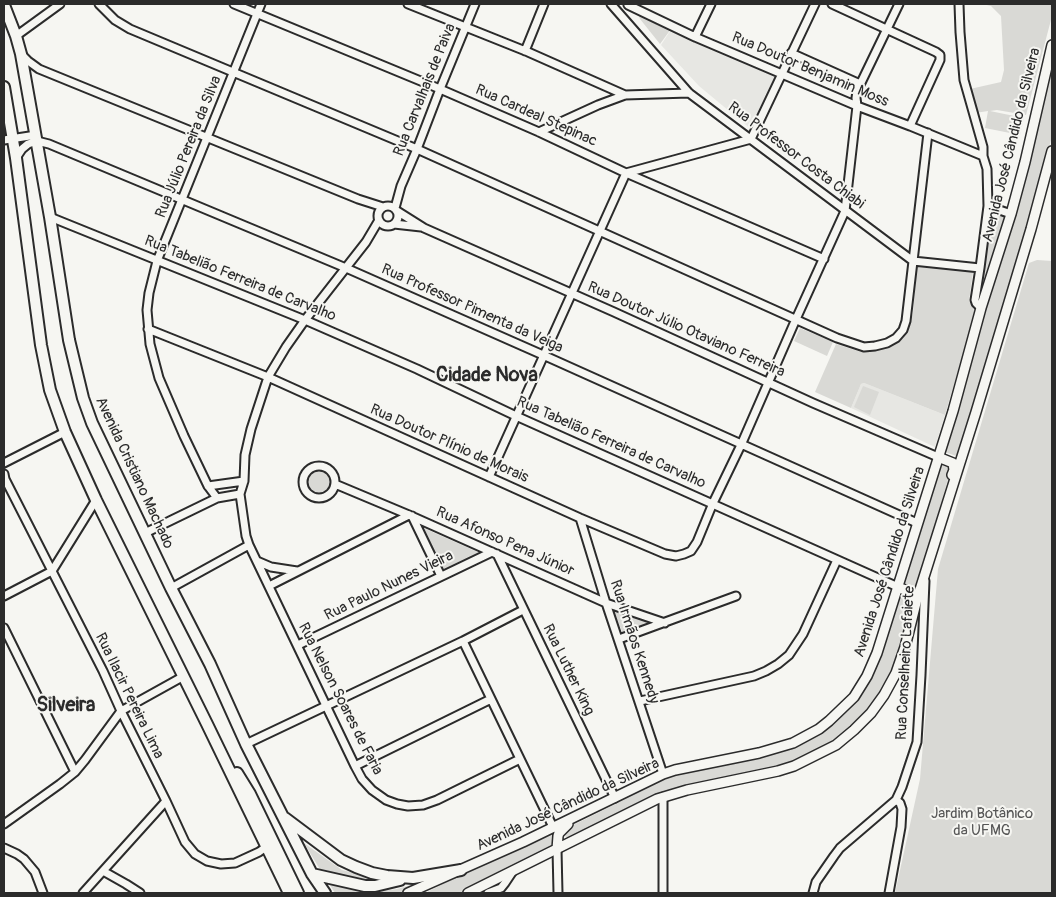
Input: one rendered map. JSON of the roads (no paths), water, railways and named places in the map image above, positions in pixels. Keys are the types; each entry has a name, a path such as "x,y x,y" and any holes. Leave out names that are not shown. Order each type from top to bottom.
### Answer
{"highway":[{"name":"Avenida Cristiano Machado","path":"4,5 21,54 37,138 69,340 83,398 92,423 170,588 210,664 246,744 312,874 325,893"},
{"path":"4,87 8,139 16,158 41,345 50,390 65,432 96,500 289,893"},
{"path":"209,728 250,794 298,893"},
{"path":"283,816 341,860 356,867 387,876 413,878"},
{"path":"312,874 370,886 461,870"}],"main road":[{"name":"Avenida José Cândido da Silveira","path":"408,893 576,817 663,774 772,750 793,743 819,729 854,697 867,676 877,653 953,410 981,308 1011,214 1052,45"},
{"path":"468,893 663,797 794,766 836,745 871,713 896,674 905,647 917,599 976,412 1031,229 1052,151"},
{"path":"938,457 954,464 954,470 947,490 948,499"},
{"path":"898,586 912,593 917,599"},
{"path":"557,849 558,836 576,817"}],"street":[{"path":"16,36 60,4"},
{"path":"99,4 115,20 130,29 417,150 837,338 864,347 887,343 896,338 903,330 906,321 928,133"},
{"name":"Rua Cardeal Stepinac","path":"234,4 440,89 539,132 626,173 824,259"},
{"name":"Rua Júlio Pereira da Silva","path":"217,498 208,486 165,395 150,344 147,310 149,292 157,261 261,4"},
{"path":"408,4 525,51 625,95"},
{"name":"Rua Carvalhais de Paiva","path":"396,209 401,186 474,4"},
{"path":"525,51 544,4"},
{"name":"Rua Professor Costa Chiabi","path":"611,4 689,93 913,261"},
{"path":"622,17 629,4"},
{"name":"Rua Doutor Benjamin Moss","path":"629,4 695,37 781,74 983,156"},
{"path":"695,37 711,4"},
{"path":"489,477 626,173 750,139 815,4"},
{"path":"832,4 940,55 940,60 910,126"},
{"path":"713,503 741,445 845,211 857,106 857,90 899,4"},
{"path":"959,4 964,80 983,147 983,156 987,169 988,206 975,300 981,308"},
{"path":"791,53 860,84"},
{"path":"21,54 39,69 358,199 383,208 391,206 396,209 398,218 394,224 385,226 366,242"},
{"path":"25,77 29,71 39,69"},
{"path":"539,132 625,95 689,93"},
{"path":"8,139 37,138"},
{"path":"16,158 22,149 37,138"},
{"name":"Rua Professor Pimenta da Veiga","path":"37,138 346,268 917,523"},
{"name":"Rua Carvalhais de Paiva","path":"383,208 401,186"},
{"path":"988,206 1011,214"},
{"path":"144,533 217,498 240,494 244,481 251,428 268,377 305,320 366,242 379,220 383,208"},
{"name":"Rua Doutor Júlio Otaviano Ferreira","path":"396,209 424,228 938,457"},
{"name":"Rua Tabelião Ferreira de Carvalho","path":"50,217 305,320 898,586"},
{"path":"379,220 385,226"},
{"path":"52,230 58,223 63,221"},
{"name":"Rua Doutor Júlio Otaviano Ferreira","path":"394,224 424,228"},
{"path":"913,261 980,268"},
{"name":"Rua Doutor Plínio de Morais","path":"148,329 268,377 580,518 665,554 676,556 691,550 697,542 713,503"},
{"path":"4,464 65,432"},
{"path":"318,466 324,467 332,473 335,484 334,489 327,496 317,498 308,493 303,484 303,479 308,470 318,466"},
{"name":"Rua Ilacir Pereira Lima","path":"4,476 103,671 185,842 195,854 207,861 221,864 235,863 266,847"},
{"path":"208,486 244,481"},
{"name":"Rua Afonso Pena Júnior","path":"335,484 606,603 665,623"},
{"name":"Rua Nelson Soares de Faria","path":"240,494 244,526 249,545 355,766 362,779 372,790 386,800 397,804 416,806 437,800 520,759"},
{"path":"4,596 52,571 96,500"},
{"path":"269,586 410,516 441,576"},
{"name":"Rua Irmãos Kennedy","path":"580,518 663,774"},
{"path":"170,588 249,545"},
{"name":"Rua Paulo Nunes Vieira","path":"298,645 441,576 495,553"},
{"name":"Rua Luther King","path":"495,553 615,798"},
{"path":"640,700 754,676 778,664 789,655 803,634 837,560"},
{"path":"257,561 271,567 297,571"},
{"name":"Rua Conselheiro Lafaiete","path":"813,893 816,882 823,870 840,848 896,800 902,787 917,742 925,577"},
{"path":"619,640 736,596"},
{"path":"917,599 924,614"},
{"path":"246,744 524,610"},
{"path":"4,628 75,772"},
{"path":"463,641 554,827"},
{"path":"4,824 75,772 121,711 184,676"},
{"path":"355,766 492,699"},
{"path":"663,797 663,893"},
{"path":"889,893 901,827 902,808 896,800"},
{"path":"83,893 166,801"},
{"path":"4,848 17,854 30,866 35,872 43,893"},
{"path":"557,849 558,893"},
{"path":"488,893 506,884 514,870"},
{"path":"103,871 140,893"}],"district":[{"name":"Cidade Nova","path":"487,376"},
{"name":"Silveira","path":"66,706"}],"park label":[{"name":"Jardim Botânico da UFMG","path":"982,822"}]}
